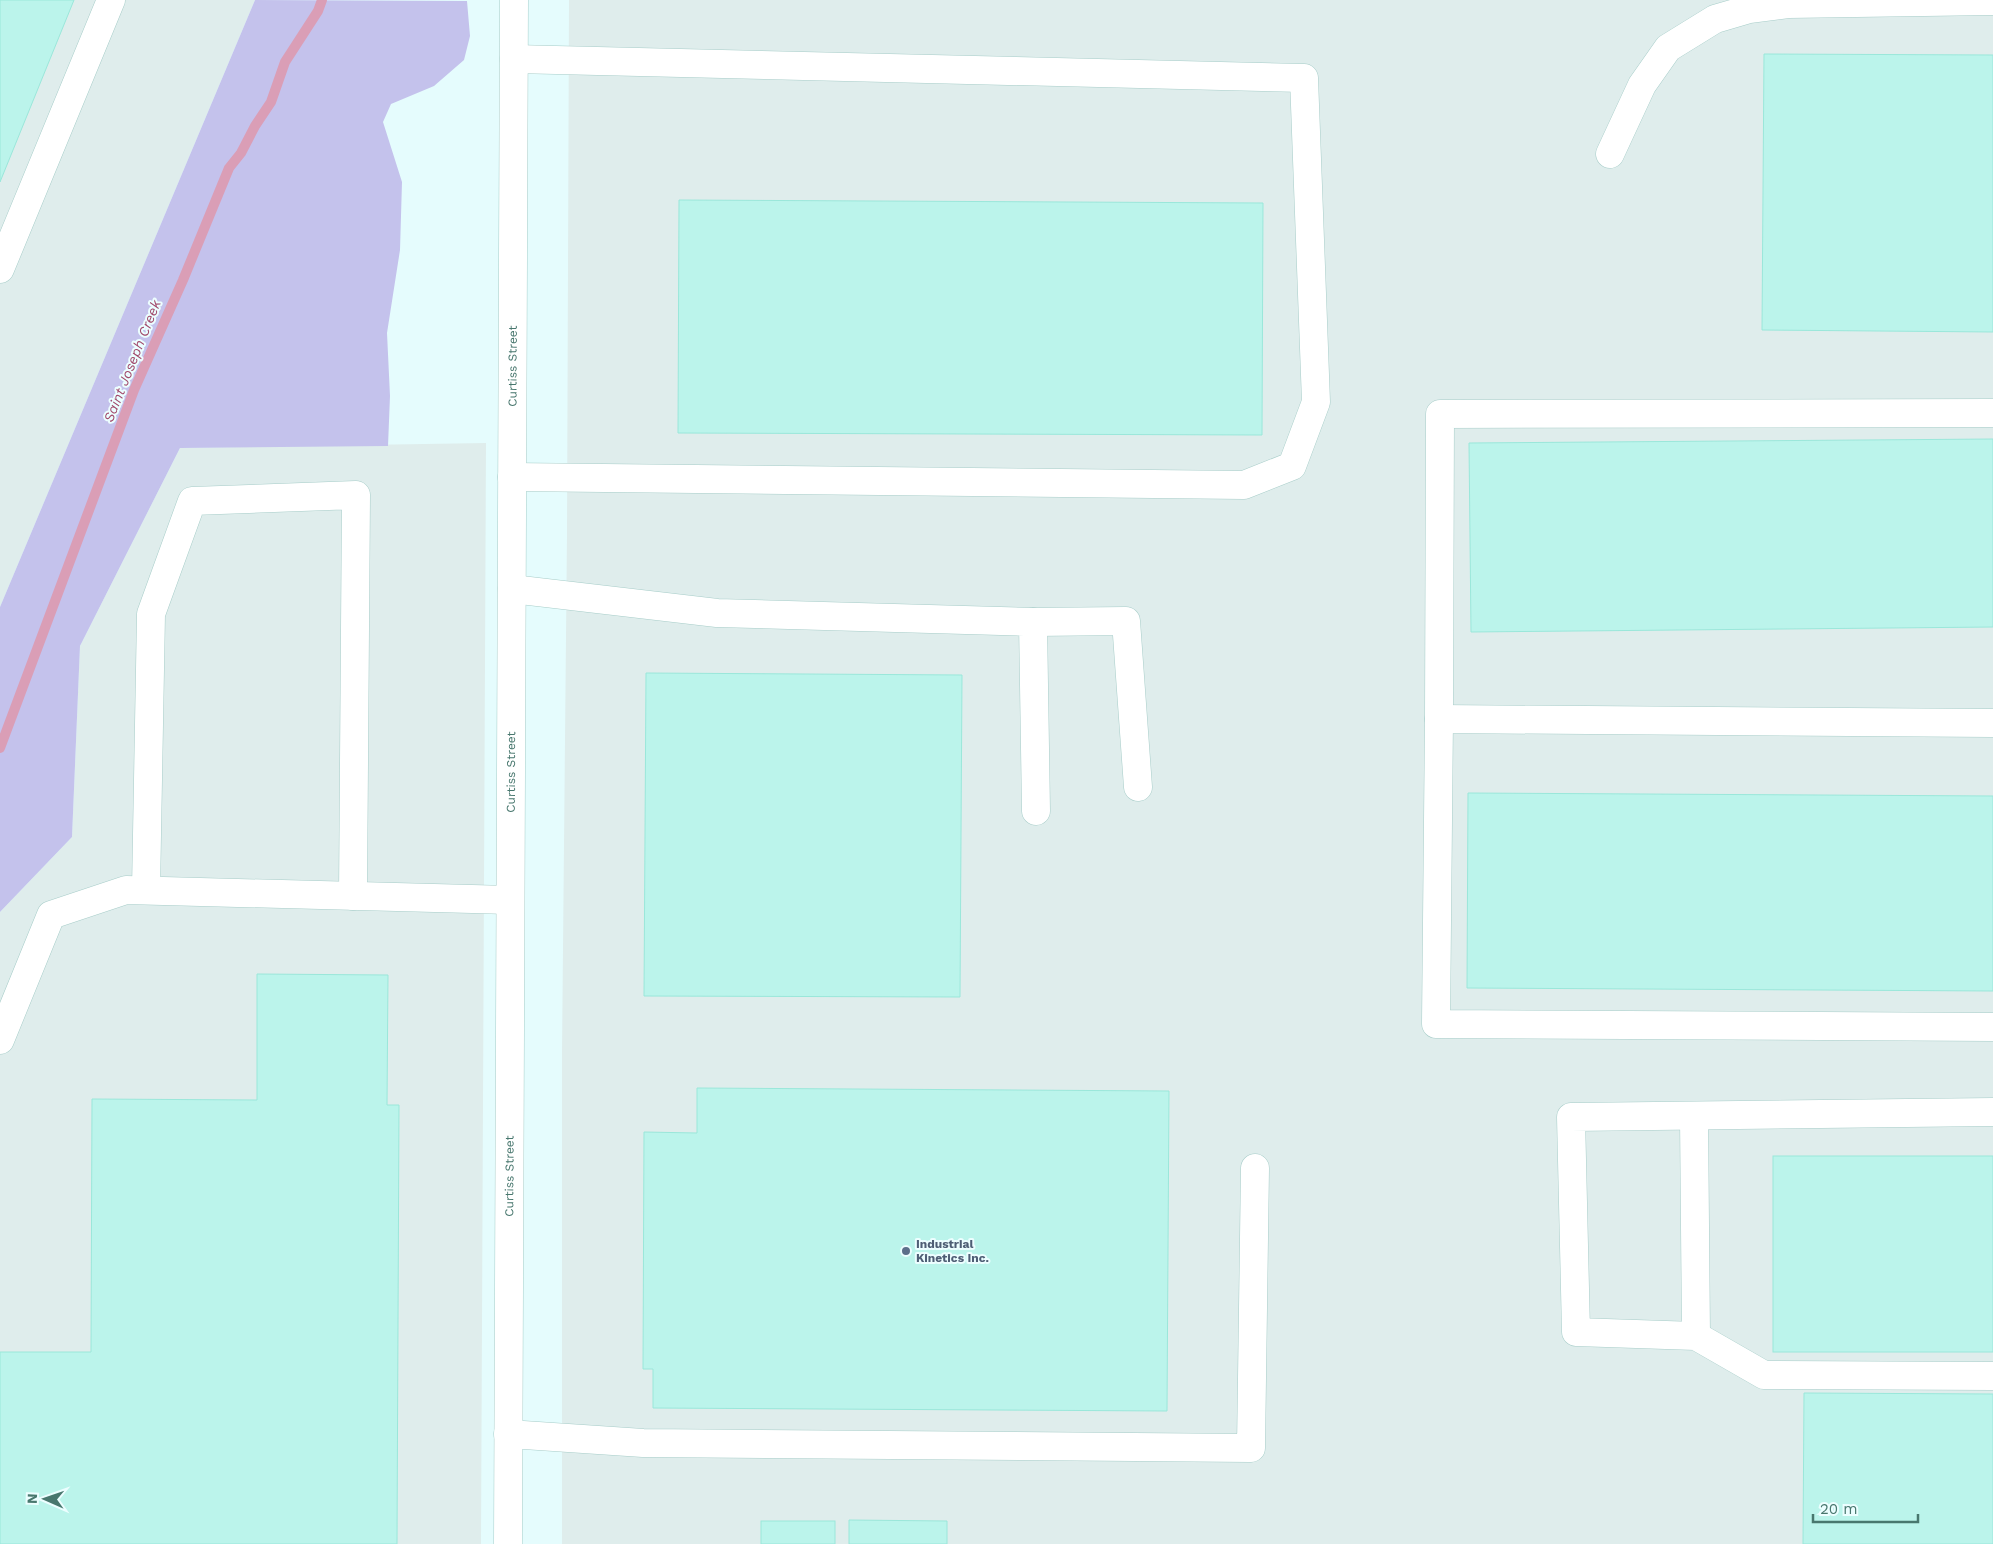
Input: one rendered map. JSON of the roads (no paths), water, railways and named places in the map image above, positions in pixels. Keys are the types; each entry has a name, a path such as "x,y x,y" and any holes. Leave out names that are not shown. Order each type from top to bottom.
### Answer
{"street":[{"path":"0,269 111,0"},
{"name":"Curtiss Street","path":"508,1544 514,0"},
{"path":"1610,154 1642,85 1668,48 1715,19 1749,9 1788,4 1993,1"},
{"path":"512,477 1244,485 1292,466 1316,402 1304,78 514,58"},
{"path":"1993,413 1440,414 1436,1024 1993,1027"},
{"path":"146,890 151,614 192,501 356,495 353,896"},
{"path":"512,589 717,613 1033,622 1126,620 1138,787"},
{"path":"1033,622 1036,811"},
{"path":"1438,718 1993,723"},
{"path":"0,1040 51,914 126,890 510,900"},
{"path":"1993,1112 1571,1117 1576,1332 1696,1336 1764,1375 1993,1376"},
{"path":"1694,1116 1696,1336"},
{"path":"508,1434 643,1444 1251,1448 1254,1168"}],"waterway":[{"name":"Saint Joseph Creek","path":"0,748 134,390 183,280 229,168 241,153 255,126 271,102 285,62 318,11 322,0"}],"place":[{"name":"Industrial Kinetics Inc.","path":"906,1251"}]}
